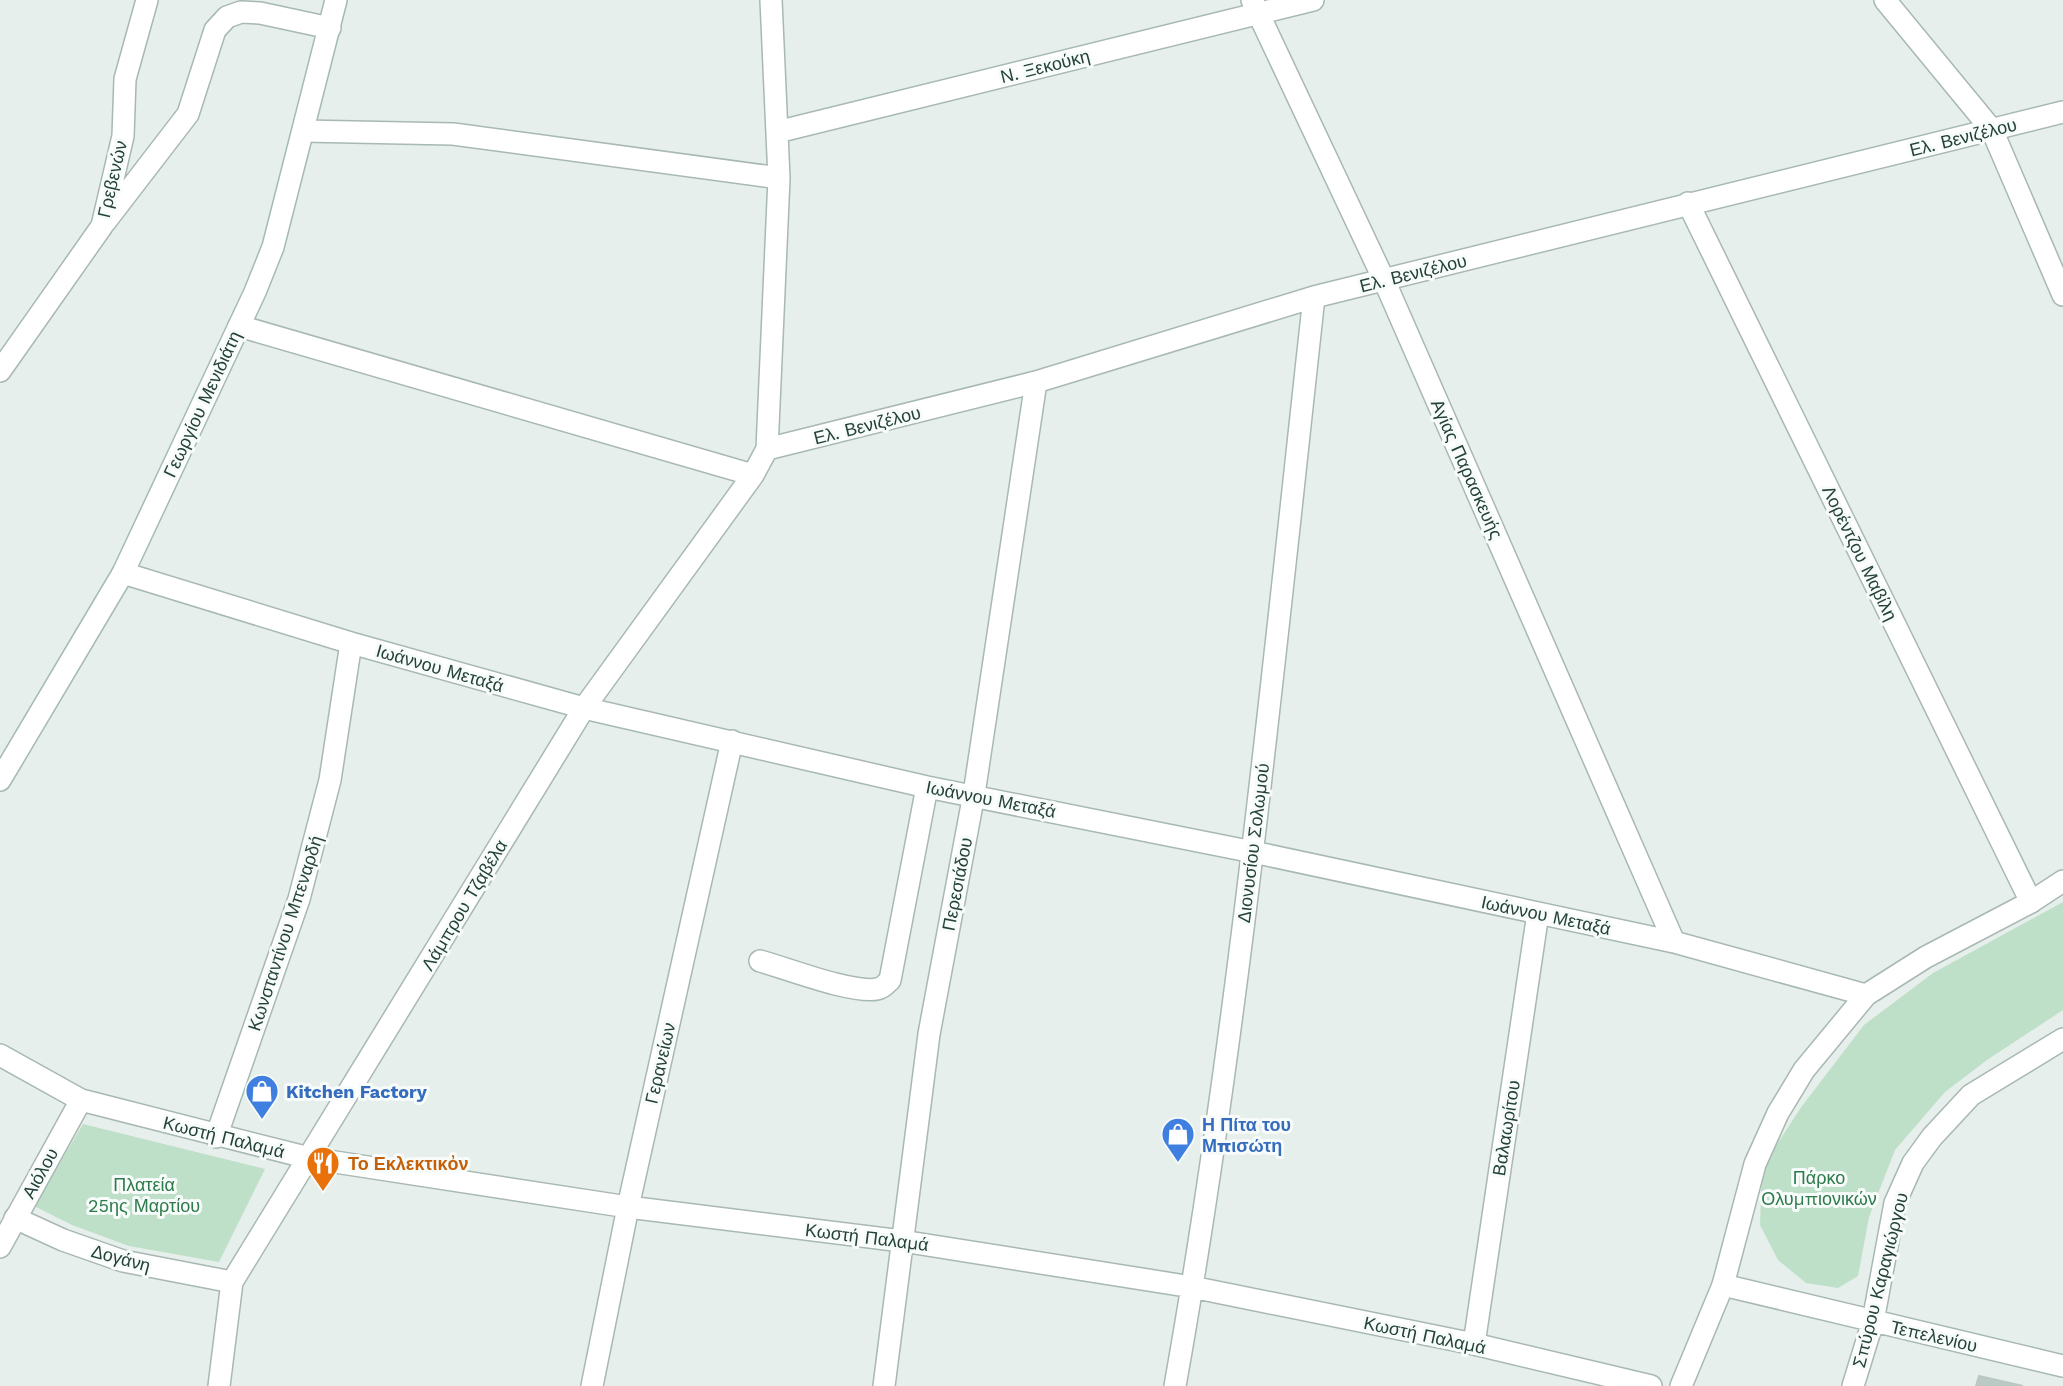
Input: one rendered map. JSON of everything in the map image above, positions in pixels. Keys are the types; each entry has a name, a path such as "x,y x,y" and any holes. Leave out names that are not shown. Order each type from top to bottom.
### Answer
{"street":[{"name":"Γρεβενών","path":"0,371 102,226 122,136 125,79 147,0"},
{"name":"Γεωργίου Μενιδιάτη","path":"2,774 123,573 239,326 273,247 336,0"},
{"path":"767,449 779,178 771,0"},
{"name":"Ν. Ξεκούκη","path":"777,132 1255,7 1313,0"},
{"path":"1885,0 1992,130 2063,295"},
{"name":"Αγίας Παρασκευής","path":"1255,7 1384,280 1674,942"},
{"path":"102,226 188,114 215,30 227,17 242,12 260,13 330,28"},
{"name":"Ελ. Βενιζέλου","path":"767,449 1037,382 1314,297 2063,112"},
{"path":"303,131 453,134 779,178"},
{"name":"Λορέντζου Μαβίλη","path":"1688,203 2031,902"},
{"name":"Διονυσίου Σολωμού","path":"1175,1386 1192,1287 1253,852 1314,297"},
{"path":"239,326 753,475"},
{"name":"Περεσιάδου","path":"884,1386 929,1034 974,794 1037,382"},
{"name":"Λάμπρου Τζαβέλα","path":"219,1386 232,1282 584,708 753,475 767,449"},
{"name":"Ιωάννου Μεταξά","path":"123,573 351,643 584,708 928,787 974,794 1674,942 1866,995"},
{"name":"Κωνσταντίνου Μπεναρδή","path":"216,1137 299,899 330,780 351,643"},
{"name":"Γερανείων","path":"592,1386 628,1207 732,741"},
{"path":"760,961 854,988 878,989 890,980 928,787"},
{"path":"1681,1386 1723,1285 1755,1164 1778,1113 1804,1070 1866,995 1926,957 2031,902 2063,881"},
{"name":"Βαλαωρίτου","path":"1474,1344 1538,913"},
{"name":"Σπύρου Καραγιώργου","path":"1853,1386 1873,1321 1895,1203 1913,1163 1932,1137 1971,1095 2063,1039"},
{"name":"Κωστή Παλαμά","path":"0,1055 81,1100 216,1137 309,1158 628,1207 902,1241 1192,1287 1474,1344 1651,1386"},
{"name":"Αιόλου","path":"0,1247 81,1100"},
{"name":"Δογάνη","path":"15,1218 123,1261 232,1282"},
{"name":"Τεπελενίου","path":"1723,1285 2063,1366"}],"green space":[{"name":"Πάρκο Ολυμπιονικών","path":"2063,902 2063,1010 1987,1060 1945,1092 1895,1150 1869,1217 1858,1276 1838,1288 1806,1283 1778,1260 1760,1225 1762,1167 1802,1106 1864,1025 1933,973"},
{"name":"Πλατεία 25ης Μαρτίου","path":"83,1124 265,1169 219,1262 129,1246 72,1225 34,1206"}],"building":[{"path":"1979,1376 2023,1386 1976,1386"}],"place":[{"name":"Kitchen Factory","path":"262,1121"},
{"name":"Η Πίτα του Μπισώτη","path":"1178,1164"},
{"name":"Το Εκλεκτικὀν","path":"323,1193"}]}
